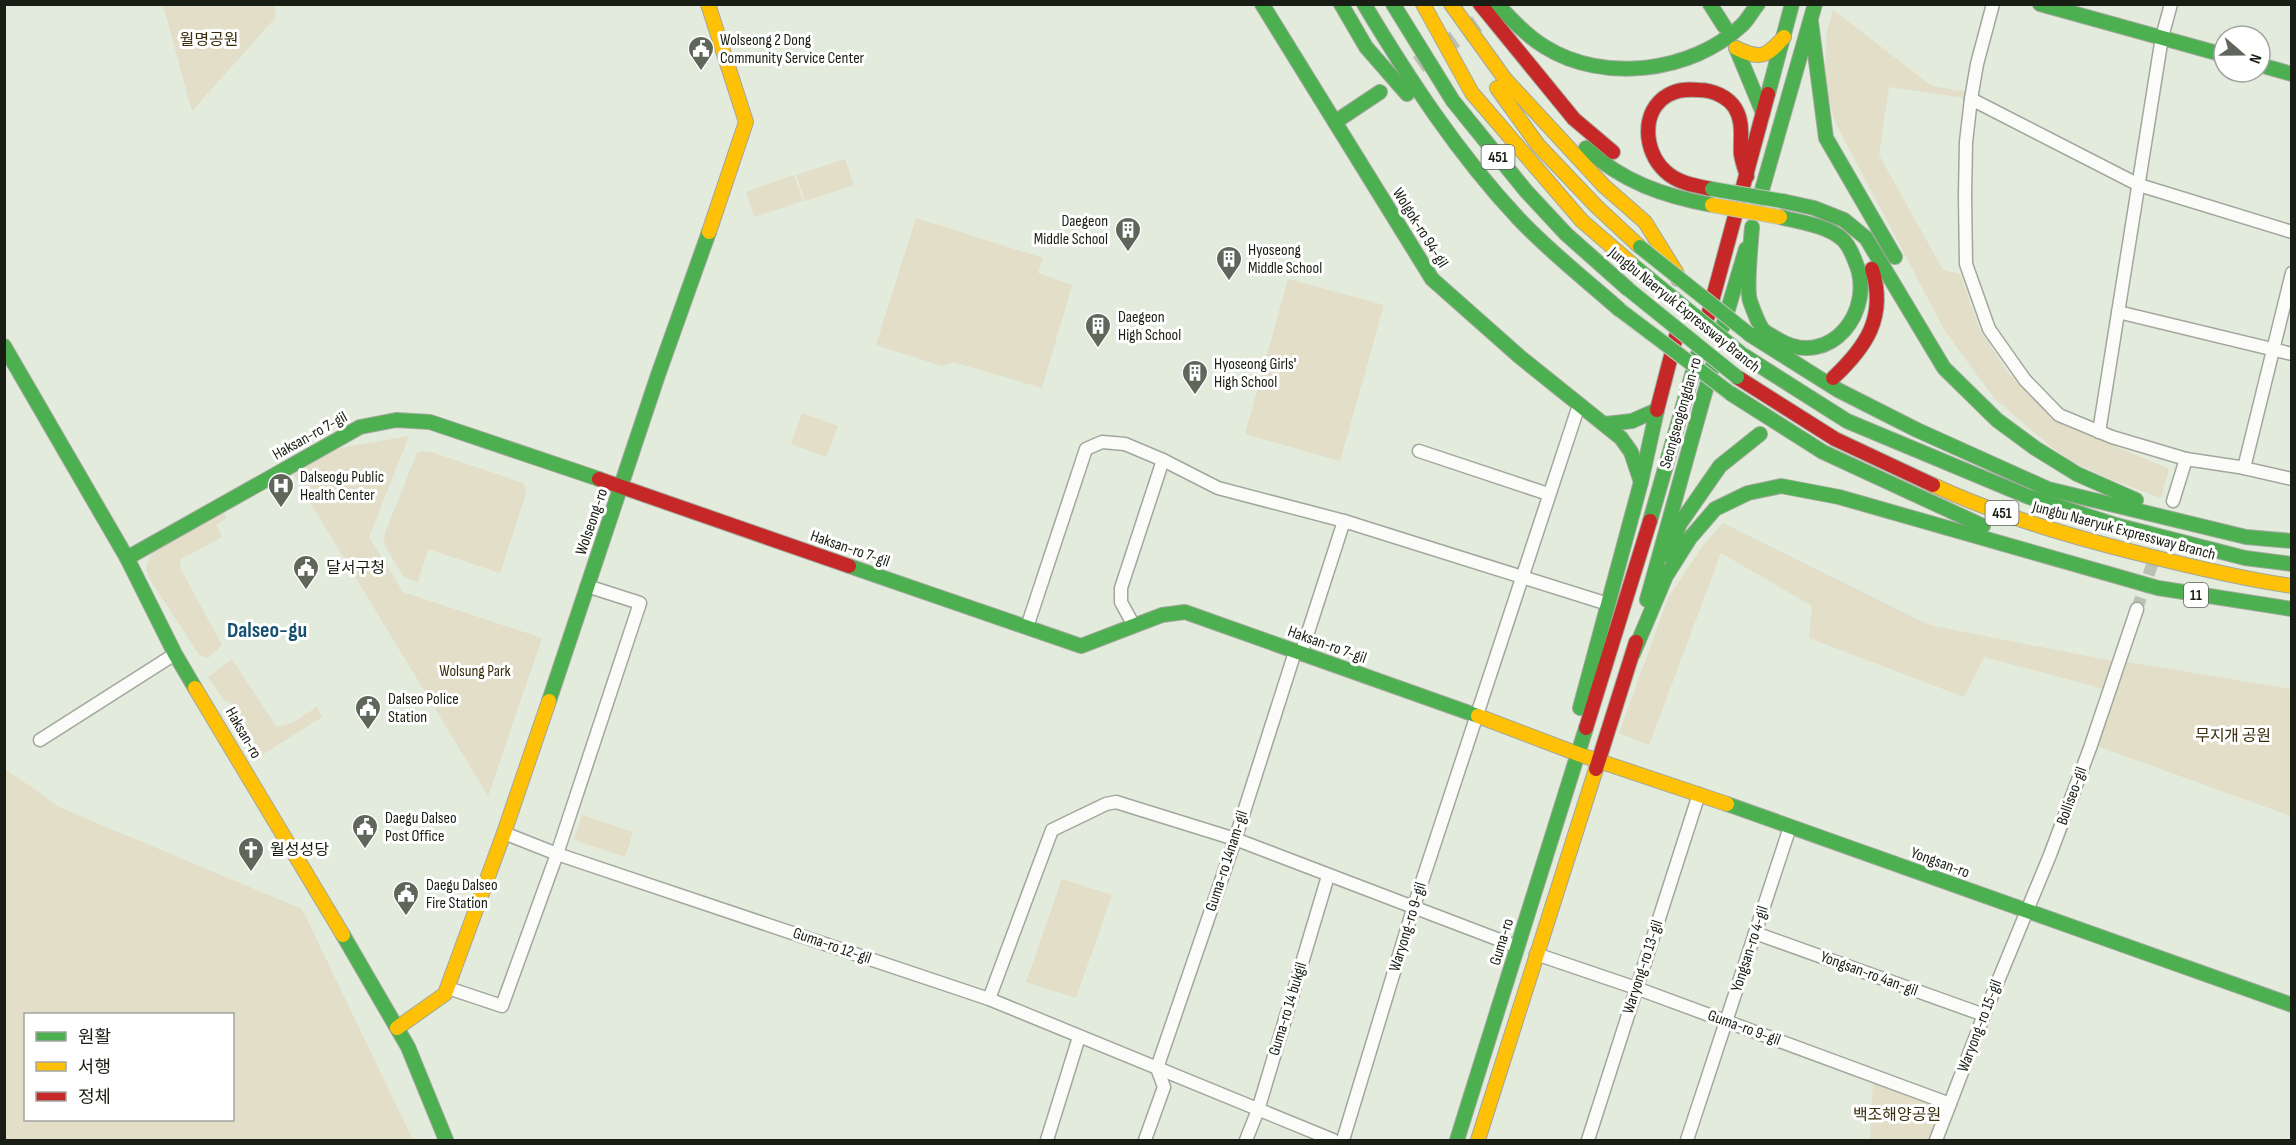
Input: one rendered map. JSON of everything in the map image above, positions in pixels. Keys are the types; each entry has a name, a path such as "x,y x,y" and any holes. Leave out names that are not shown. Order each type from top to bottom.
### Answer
{"main road":[{"name":"Wolseong-ro","path":"397,1028 445,994 448,988 504,833 746,122 708,4"},
{"name":"Wolgok-ro 94-gil","path":"1262,4 1432,279 1520,357 1621,438 1631,452 1641,482"},
{"path":"1341,4 1366,47 1506,206 1545,246 1620,310 1730,393 1823,452 1956,515 2101,573"},
{"path":"1364,4 1429,108 1506,206"},
{"name":"Jungbu Naeryuk Expressway Branch","path":"1393,4 1453,101 1526,191 1566,234 1628,289 1737,377 1835,439 1942,489 2019,520 2108,546 2241,579 2292,586"},
{"name":"Jungbu Naeryuk Expressway Branch","path":"1423,4 1472,93 1582,221 1743,355 1847,421 2029,497 2116,525 2245,558 2292,564"},
{"path":"1437,4 1538,145 1640,248 1749,334 1838,390 1917,430 2048,489 2246,537 2292,541"},
{"path":"1451,4 1505,79 1604,186 1645,222 1676,272 1679,288 1677,338 1663,381 1641,482 1577,718 1580,749"},
{"path":"1466,4 1516,71 1598,161 1642,187 1676,199 1712,196"},
{"path":"1480,4 1574,118 1640,174 1680,190 1813,213 1840,226 1861,243 1874,273 1877,305 1873,333 1856,356 1833,378"},
{"path":"1497,4 1513,21 1546,48 1598,67 1630,69 1683,60 1710,47 1740,26 1758,4"},
{"path":"1710,4 1724,26"},
{"name":"Seongseogongdan-ro","path":"1580,749 1685,399 1792,4"},
{"name":"Seongseogongdan-ro","path":"1599,762 1633,654 1677,486 1815,4"},
{"path":"2040,4 2212,52"},
{"path":"1811,22 1826,138 1899,265"},
{"path":"1763,113 1736,48 1754,57 1763,55 1772,51 1785,35"},
{"path":"2272,68 2292,74"},
{"path":"1712,196 1657,165 1650,151 1646,136 1647,123 1654,109 1672,92 1685,88 1712,92 1733,105 1739,117 1742,136 1741,154 1747,176"},
{"path":"1335,122 1380,92"},
{"path":"1781,209 1814,208 1844,220 1866,238 1944,368 1996,420 2077,474 2195,526"},
{"path":"1752,227 1749,298 1764,330 1788,345 1818,348 1843,333 1857,312 1862,293 1859,269 1851,251 1841,238 1781,209"},
{"path":"1917,296 1975,399"},
{"name":"Haksan-ro","path":"4,346 127,558 175,654 408,1047 446,1140"},
{"path":"1605,424 1632,421 1657,410"},
{"name":"Haksan-ro 7-gil","path":"127,558 360,427 396,420 430,422 622,486 1081,646 1162,615 1185,612 1218,621 1298,653 1580,749"},
{"path":"1633,654 1666,576 1679,525 1720,466 1760,434"},
{"path":"1666,576 1690,538 1715,509 1749,493 1781,486 1839,497 2101,573"},
{"name":"11","path":"2101,573 2158,588 2292,609"},
{"name":"Yongsan-ro","path":"1580,749 1599,762 1699,794 2292,1005"},
{"name":"Guma-ro","path":"1457,1140 1580,749"},
{"path":"1478,1140 1599,762"}],"street":[{"path":"1992,4 1977,64 1966,142 1966,264 1989,329 2025,380 2059,416 2098,432 2186,459 2244,468 2292,479"},
{"path":"2098,432 2162,37 2171,4"},
{"path":"1971,99 2139,185 2292,232"},
{"path":"2244,468 2292,273"},
{"path":"2118,312 2292,354"},
{"name":"Waryong-ro 9-gil","path":"1344,1140 1414,908 1579,405"},
{"path":"1027,627 1086,449 1102,442 1125,444 1218,488 1344,521 1608,604"},
{"path":"1419,451 1548,494"},
{"path":"2173,501 2186,459"},
{"path":"1134,626 1120,602 1121,588 1163,460"},
{"name":"Guma-ro 14nam-gil","path":"1157,1068 1344,521"},
{"path":"448,988 502,1006 557,854 640,603 587,586"},
{"name":"Bolliseo-gil","path":"2027,911 2114,680 2137,609"},
{"path":"40,740 175,654"},
{"name":"Waryong-ro 13-gil","path":"1588,1140 1699,794"},
{"path":"989,999 1052,830 1106,804 1116,802 1235,839 1518,947"},
{"name":"Yongsan-ro 4-gil","path":"1687,1140 1790,827"},
{"name":"Guma-ro 12-gil","path":"504,833 557,854 989,999 1333,1140"},
{"name":"Guma-ro 14 bukgil","path":"1246,1140 1258,1110 1328,876"},
{"name":"Waryong-ro 15-gil","path":"1936,1140 1983,1015 2027,911"},
{"name":"Yongsan-ro 4an-gil","path":"1755,933 1983,1015"},
{"name":"Guma-ro 9-gil","path":"1536,954 1636,988 1950,1104"},
{"path":"1047,1140 1079,1037"},
{"path":"1145,1140 1164,1087 1157,1068"}],"green space":[{"name":"월명공원","path":"163,5 274,5 276,17 192,111"},
{"path":"1833,10 1932,86 1966,92 1965,98 1889,87 1879,155 1943,270 1960,274 1980,330 2009,374 2058,418 2093,437 2169,469 2161,498 2073,462 2049,445 1994,398 1945,331 1835,122 1824,81 1827,32"},
{"path":"845,159 854,185 805,201 796,175"},
{"path":"794,175 803,201 754,217 746,192"},
{"path":"916,218 1043,258 1038,273 1072,285 1042,388 953,362 942,366 876,345"},
{"path":"1288,279 1384,305 1340,461 1245,434"},
{"path":"802,413 838,426 826,457 791,444"},
{"name":"Wolsung Park","path":"409,436 369,537 403,592 542,638 488,796 293,474 340,448"},
{"path":"423,451 523,483 526,493 500,573 428,549 418,582 404,577 384,544 385,533 417,453"},
{"path":"222,508 226,518 216,525 222,537 181,559 180,568 222,645 208,658 200,656 149,578 146,567 154,549"},
{"path":"1723,523 1929,625 2112,661 2104,689 1984,657 1964,697 1809,638 1812,606 1721,553 1649,745 1619,733 1668,598 1704,544"},
{"path":"232,659 276,726 292,723 317,707 322,717 262,755 232,704 224,700 208,677"},
{"name":"무지개 공원","path":"2127,662 2291,689 2291,816 2097,746"},
{"path":"5,769 61,808 302,909 413,1140 5,1140"},
{"path":"582,815 633,832 625,857 574,840"},
{"path":"1062,879 1112,895 1076,998 1026,982"},
{"name":"백조해양공원","path":"1873,1080 1946,1106 1932,1140 1870,1140"}],"tunnel":[{"path":"1396,80 1479,22"},
{"path":"2137,609 2156,553"}],"traffic: fast":[{"path":"1262,4 1432,279 1520,357 1621,438 1631,452 1641,482"},
{"path":"1341,4 1366,47 1407,94"},
{"path":"1364,4 1435,115 1496,194 1568,266 1620,310"},
{"path":"1393,4 1453,101 1526,191 1566,234 1628,289"},
{"path":"1497,4 1526,33 1545,47 1593,66 1619,69 1646,68 1672,63 1697,54 1721,42 1741,26 1758,4"},
{"path":"1710,4 1724,26"},
{"path":"1768,94 1792,4"},
{"path":"1756,211 1815,4"},
{"path":"2040,4 2212,52"},
{"path":"1811,22 1826,138 1895,257"},
{"path":"1736,48 1763,113"},
{"path":"2272,68 2292,74"},
{"path":"1335,122 1380,92"},
{"path":"1586,148 1614,170 1644,186 1712,205"},
{"path":"1712,189 1782,201"},
{"path":"1782,201 1814,208 1844,220 1866,238 1944,368 1997,420 2035,448 2077,474 2136,500"},
{"path":"1752,227 1749,295 1759,324 1763,330 1779,340 1798,347 1815,347 1831,341 1844,330 1854,315 1860,298 1860,280 1855,261 1846,243 1835,234 1820,227 1780,217"},
{"path":"549,701 658,375 709,232"},
{"path":"1640,247 1749,334"},
{"path":"1723,326 1746,249"},
{"path":"1633,265 1743,355"},
{"path":"1628,289 1737,377"},
{"path":"1620,310 1730,393"},
{"path":"1749,334 1838,390 1917,430 2048,489 2246,537 2292,541"},
{"path":"4,346 127,558 175,654 195,688"},
{"path":"1650,521 1698,354"},
{"path":"1743,355 1847,421 2029,497 2116,525 2245,558 2292,564"},
{"path":"1647,600 1712,367"},
{"path":"1730,393 1823,452 1983,526"},
{"path":"1605,424 1632,421 1657,410"},
{"path":"1580,708 1641,482 1657,410"},
{"path":"127,558 360,427 396,420 430,422 599,479"},
{"path":"1671,557 1679,525 1720,466 1760,434"},
{"path":"1633,654 1666,576 1690,538 1715,509 1748,493 1781,486 1839,497 2158,588 2292,609"},
{"path":"849,566 1081,646 1162,615 1185,612 1478,716"},
{"path":"1457,1140 1586,728"},
{"path":"1727,804 2292,1005"},
{"path":"343,935 408,1047 446,1140"}],"traffic: slow":[{"path":"708,4 746,122 709,232"},
{"path":"1423,4 1472,93 1582,221 1633,265"},
{"path":"1451,4 1505,79 1604,186 1645,222 1678,279"},
{"path":"1736,48 1752,54 1763,54 1784,37"},
{"path":"1497,88 1538,145 1596,206 1640,247"},
{"path":"1712,205 1780,217"},
{"path":"1933,485 2012,517 2094,542 2220,573 2292,586"},
{"path":"195,688 343,935"},
{"path":"397,1028 445,994 549,701"},
{"path":"1478,716 1578,754 1727,804"},
{"path":"1478,1140 1596,769"}],"traffic: jam":[{"path":"1480,4 1574,119 1613,152"},
{"path":"1712,189 1687,183 1670,175 1658,163 1653,153 1649,143 1649,121 1659,102 1672,93 1687,90 1710,91 1724,97 1732,104 1740,119 1741,154 1747,176"},
{"path":"1708,316 1768,94"},
{"path":"1833,378 1855,355 1870,330 1877,302 1872,269"},
{"path":"1657,410 1677,333"},
{"path":"1737,377 1835,439 1933,485"},
{"path":"599,479 849,566"},
{"path":"1586,728 1650,521"},
{"path":"1596,769 1636,642"}],"place":[{"name":"Wolseong 2 Dong Community Service Center","path":"701,72"},
{"name":"Daegeon Middle School","path":"1128,253"},
{"name":"Hyoseong Middle School","path":"1229,282"},
{"name":"Daegeon High School","path":"1098,349"},
{"name":"Hyoseong Girls' High School","path":"1195,396"},
{"name":"Dalseogu Public Health Center","path":"281,509"},
{"name":"달서구청","path":"306,591"},
{"name":"Dalseo Police Station","path":"368,731"},
{"name":"Daegu Dalseo Post Office","path":"365,850"},
{"name":"월성성당","path":"251,873"},
{"name":"Daegu Dalseo Fire Station","path":"406,917"}],"district":[{"name":"Dalseo-gu","path":"267,630"}]}
